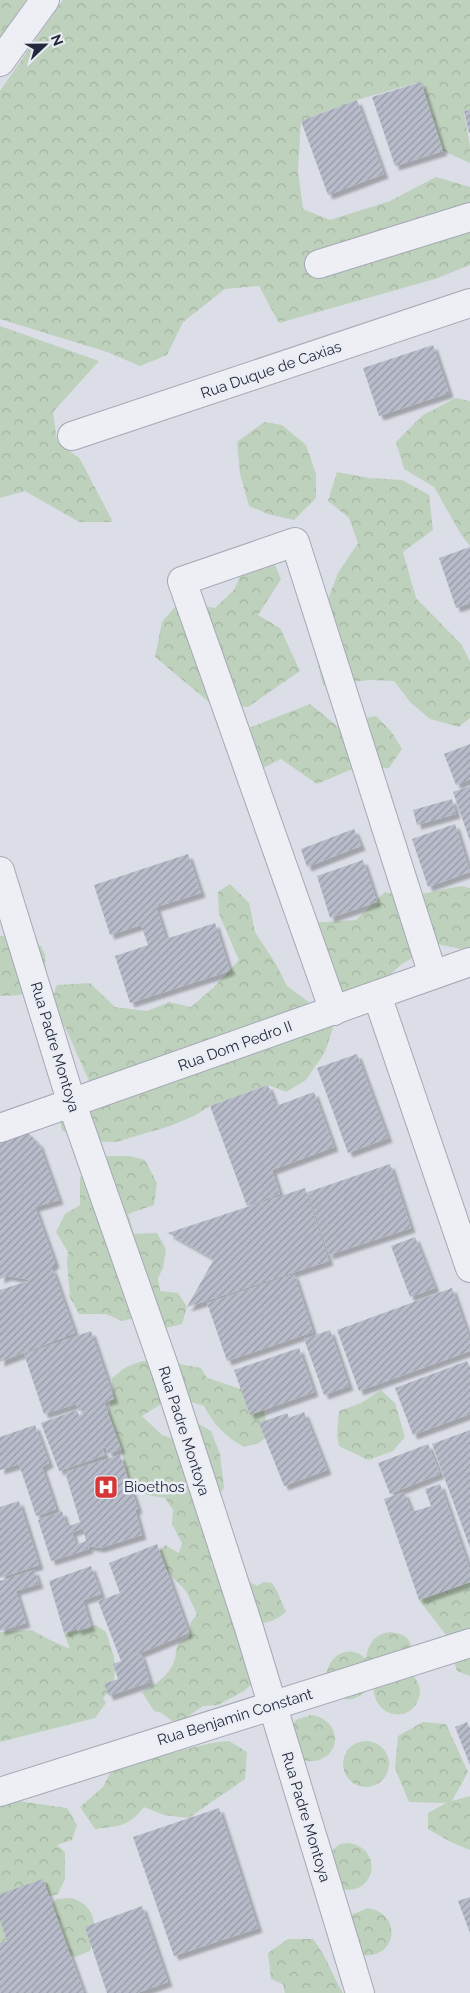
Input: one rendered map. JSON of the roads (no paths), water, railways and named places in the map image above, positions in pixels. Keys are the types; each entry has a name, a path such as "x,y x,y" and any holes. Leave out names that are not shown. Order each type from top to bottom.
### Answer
{"street":[{"path":"0,62 45,0"},
{"path":"319,264 470,217"},
{"name":"Rua Duque de Caxias","path":"72,436 470,303"},
{"path":"334,1011 182,581 294,542 433,975"},
{"name":"Rua Padre Montoya","path":"0,871 72,1104 165,1369 273,1706 360,1993"},
{"name":"Rua Dom Pedro II","path":"0,1128 470,962"},
{"path":"377,995 470,1268"},
{"name":"Rua Benjamin Constant","path":"0,1792 470,1643"}],"place":[{"name":"Bioethos","path":"106,1487"}]}
